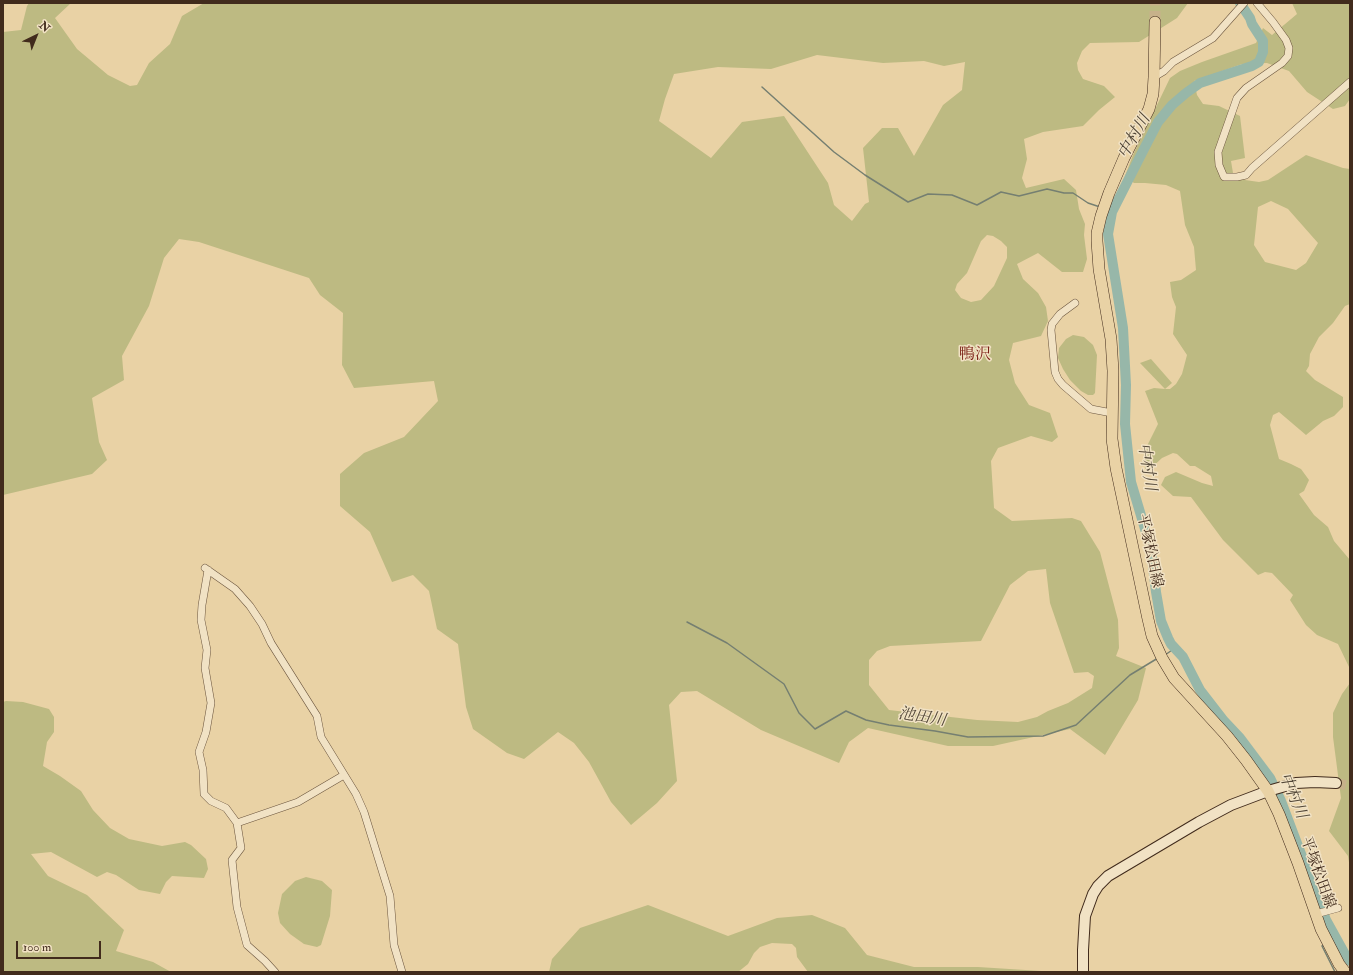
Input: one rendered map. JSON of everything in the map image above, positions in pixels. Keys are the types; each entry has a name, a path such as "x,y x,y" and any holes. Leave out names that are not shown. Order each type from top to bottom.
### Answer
{"main road":[{"name":"平塚松田線","path":"1155,22 1153,94 1149,109 1111,187 1097,233 1098,262 1111,339 1113,370 1112,439 1116,468 1152,636 1162,658 1174,678 1227,736 1270,790 1317,914 1321,929 1339,964 1345,972"}],"street":[{"path":"1154,77 1164,71 1173,62 1213,38 1244,3"},
{"path":"1257,3 1286,40 1289,48 1288,56 1282,63 1246,88 1237,98 1218,152 1219,165 1224,177 1246,175 1252,168 1350,82"},
{"path":"1075,303 1060,314 1052,324 1051,330 1055,372 1063,385 1091,409 1112,413"},
{"path":"275,972 247,945 237,907 232,860 241,848 237,823 226,808 211,801 204,794 203,770 199,752 206,732 211,703 206,668 207,650 202,620 202,605 207,569 234,589 250,606 262,624 271,643 317,716 321,737 356,794 364,812 390,896 394,945 402,972"},
{"path":"237,823 298,802 344,775"},
{"path":"1083,972 1082,950 1085,916 1089,902 1098,886 1108,876 1199,822 1232,805 1270,790 1295,784 1315,782 1336,783"},
{"path":"1317,914 1338,908"}],"shaded area":[{"path":"29,3 71,3 55,18 77,49 108,75 130,86 137,85 149,63 170,44 182,16 204,3 1188,3 1177,18 1139,42 1090,43 1082,51 1077,63 1078,70 1083,79 1104,86 1115,97 1083,126 1043,132 1024,139 1027,159 1022,178 1026,188 1064,179 1076,190 1079,209 1085,224 1084,235 1087,259 1083,272 1062,272 1038,253 1017,264 1023,279 1038,293 1046,307 1048,321 1041,336 1013,343 1009,360 1015,383 1029,405 1050,413 1058,437 1052,442 1031,436 998,448 991,461 994,508 1012,521 1072,518 1081,521 1100,552 1118,620 1119,648 1116,656 1146,668 1138,700 1105,755 1070,729 993,746 948,746 868,728 849,742 839,763 761,730 697,691 681,692 669,705 677,781 657,803 631,825 611,802 589,762 574,743 558,732 524,759 507,753 473,729 466,707 458,644 437,629 429,591 413,575 392,582 370,532 340,506 340,474 364,453 404,437 438,401 434,381 354,388 342,365 343,313 320,295 309,278 199,242 179,239 164,258 149,306 122,356 124,380 92,398 99,442 107,460 92,474 3,495 3,32 21,30","holes":["817,55 883,63 924,61 944,66 965,62 962,90 943,105 914,156 898,128 882,128 863,148 869,202 865,204 852,221 834,205 828,183 784,116 742,122 711,158 659,121 674,74 718,67 771,69","987,235 993,236 1001,241 1007,247 1007,258 994,286 981,300 971,302 961,298 955,290 957,284 967,273 981,241","1046,569 1050,603 1074,673 1088,672 1094,676 1092,688 1068,703 1037,717 1018,722 977,720 889,710 869,685 869,660 877,651 890,646 981,641 1010,585 1028,571"]},
{"path":"1292,3 1350,3 1350,99 1345,106 1333,109 1307,92 1289,71 1267,63 1242,64 1194,81 1197,95 1203,104 1219,106 1240,116 1245,158 1231,161 1233,173 1245,180 1259,182 1268,180 1306,155 1350,169 1350,304 1345,306 1333,323 1319,337 1310,354 1309,366 1306,371 1315,380 1343,397 1343,407 1334,416 1323,421 1306,435 1279,412 1273,415 1270,425 1279,459 1301,469 1309,480 1304,491 1299,494 1314,515 1328,527 1334,541 1350,560 1350,669 1338,644 1317,635 1306,625 1290,600 1293,595 1272,573 1265,572 1258,575 1223,540 1191,497 1173,496 1161,485 1165,477 1176,472 1213,486 1211,476 1195,466 1190,466 1177,454 1173,453 1162,458 1149,470 1145,471 1145,450 1158,424 1145,391 1154,388 1170,389 1176,384 1182,374 1187,355 1173,334 1176,307 1172,297 1170,282 1181,280 1196,270 1194,247 1185,225 1180,191 1166,185 1134,183 1125,176 1133,155 1170,78 1180,71 1202,62 1256,43 1263,28 1272,35 1297,14","holes":["1271,201 1288,209 1318,243 1306,263 1296,270 1265,262 1254,245 1258,207"]},
{"path":"1073,335 1084,337 1093,345 1097,355 1095,393 1093,395 1088,395 1081,391 1070,380 1058,358 1059,348 1066,339"},
{"path":"1151,359 1172,383 1165,389 1140,363"},
{"path":"1350,683 1350,869 1348,856 1329,831 1341,798 1333,737 1333,713 1342,694"},
{"path":"3,702 23,702 49,709 54,717 54,732 47,742 43,766 81,791 93,810 110,828 129,839 162,846 185,842 191,845 206,859 208,869 204,878 172,876 166,882 160,894 139,890 116,875 107,872 97,877 51,852 31,854 48,876 87,895 124,930 116,951 153,962 171,972 3,972"},
{"path":"306,877 322,881 332,890 330,916 321,945 317,947 304,944 290,934 280,923 278,913 282,894 295,881"},
{"path":"648,905 728,936 777,918 812,915 845,928 867,955 914,967 978,967 1057,972 808,972 797,957 796,948 792,944 772,943 760,947 754,953 748,964 738,972 549,972 552,959 580,928"}],"waterway":[{"name":"中村川","path":"1240,3 1263,41 1263,52 1259,62 1252,66 1200,83 1172,105 1158,122 1112,212 1108,234 1123,328 1126,385 1125,424 1131,482 1151,549 1161,621 1168,638 1171,644 1183,657 1200,690 1224,721 1240,738 1270,778 1281,801 1326,920 1350,961"},
{"path":"762,87 834,152 865,175 908,202 928,194 952,195 977,205 1001,192 1019,196 1047,189 1064,193 1073,193 1088,203 1100,207"},
{"name":"中村川","path":"1107,210 1112,212"},
{"name":"池田川","path":"687,622 727,643 784,684 799,713 815,729 846,711 866,720 889,725 968,737 1043,736 1076,725 1130,675 1158,658"},
{"name":"池田川","path":"1165,655 1175,648"},
{"name":"中村川","path":"1332,941 1336,939"},
{"path":"1325,945 1322,946 1335,972"}],"tunnel":[{"path":"1155,3 1155,22"},
{"path":"1336,783 1350,786"}],"district":[{"name":"鴨沢","path":"975,356"}]}
